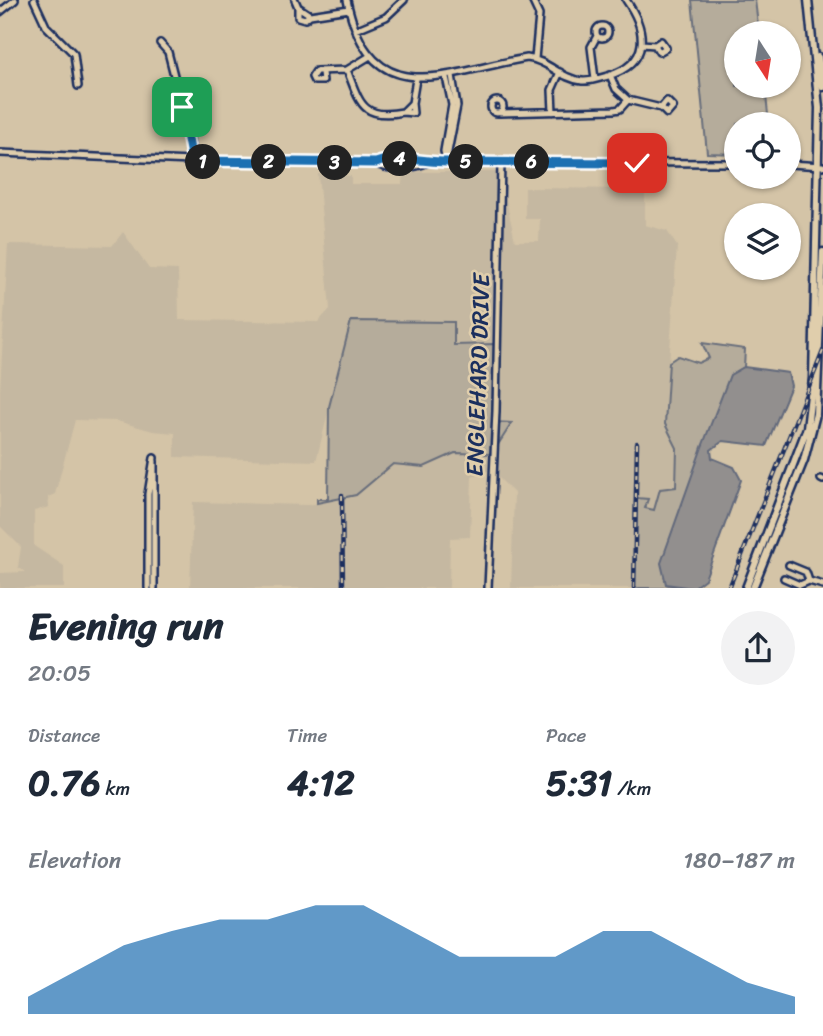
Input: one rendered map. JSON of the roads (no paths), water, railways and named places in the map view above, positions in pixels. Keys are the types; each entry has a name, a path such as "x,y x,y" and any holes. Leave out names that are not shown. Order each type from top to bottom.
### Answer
{"main road":[{"path":"809,0 823,87"},
{"path":"746,588 807,428 813,378 821,166 809,0"},
{"path":"753,588 804,460 814,425 823,252"}],"street":[{"path":"0,12 15,0"},
{"path":"34,0 46,26 74,54 78,86"},
{"path":"295,0 298,7 310,15 349,9"},
{"path":"347,0 355,30 370,56 399,74 416,79 449,76 535,59 579,81 610,75 633,62 642,44 639,21 626,0"},
{"path":"355,30 386,18 404,0"},
{"path":"532,0 539,15 535,59"},
{"path":"595,79 591,47 597,36"},
{"path":"160,43 168,52 190,138 192,161"},
{"path":"642,44 655,46"},
{"path":"322,72 347,70 370,56"},
{"path":"347,70 363,108 374,113 403,112 412,103 416,79"},
{"path":"553,113 552,90 559,72"},
{"path":"610,75 616,89 628,100 661,108"},
{"path":"446,162 444,151 452,104 449,76"},
{"path":"500,113 620,109 628,100"},
{"path":"0,153 192,161 376,163 381,167 419,167 428,162 724,163"},
{"name":"ENGLEHARD DRIVE","path":"488,588 496,411 501,162"},
{"path":"801,165 821,166"},
{"path":"148,588 148,494 154,458 154,588"},
{"path":"789,565 806,572 809,581"},
{"path":"784,578 800,585 809,581 823,585"}],"railway":[{"path":"729,588 823,351"},
{"path":"634,588 637,443"},
{"path":"342,495 343,588"}]}
